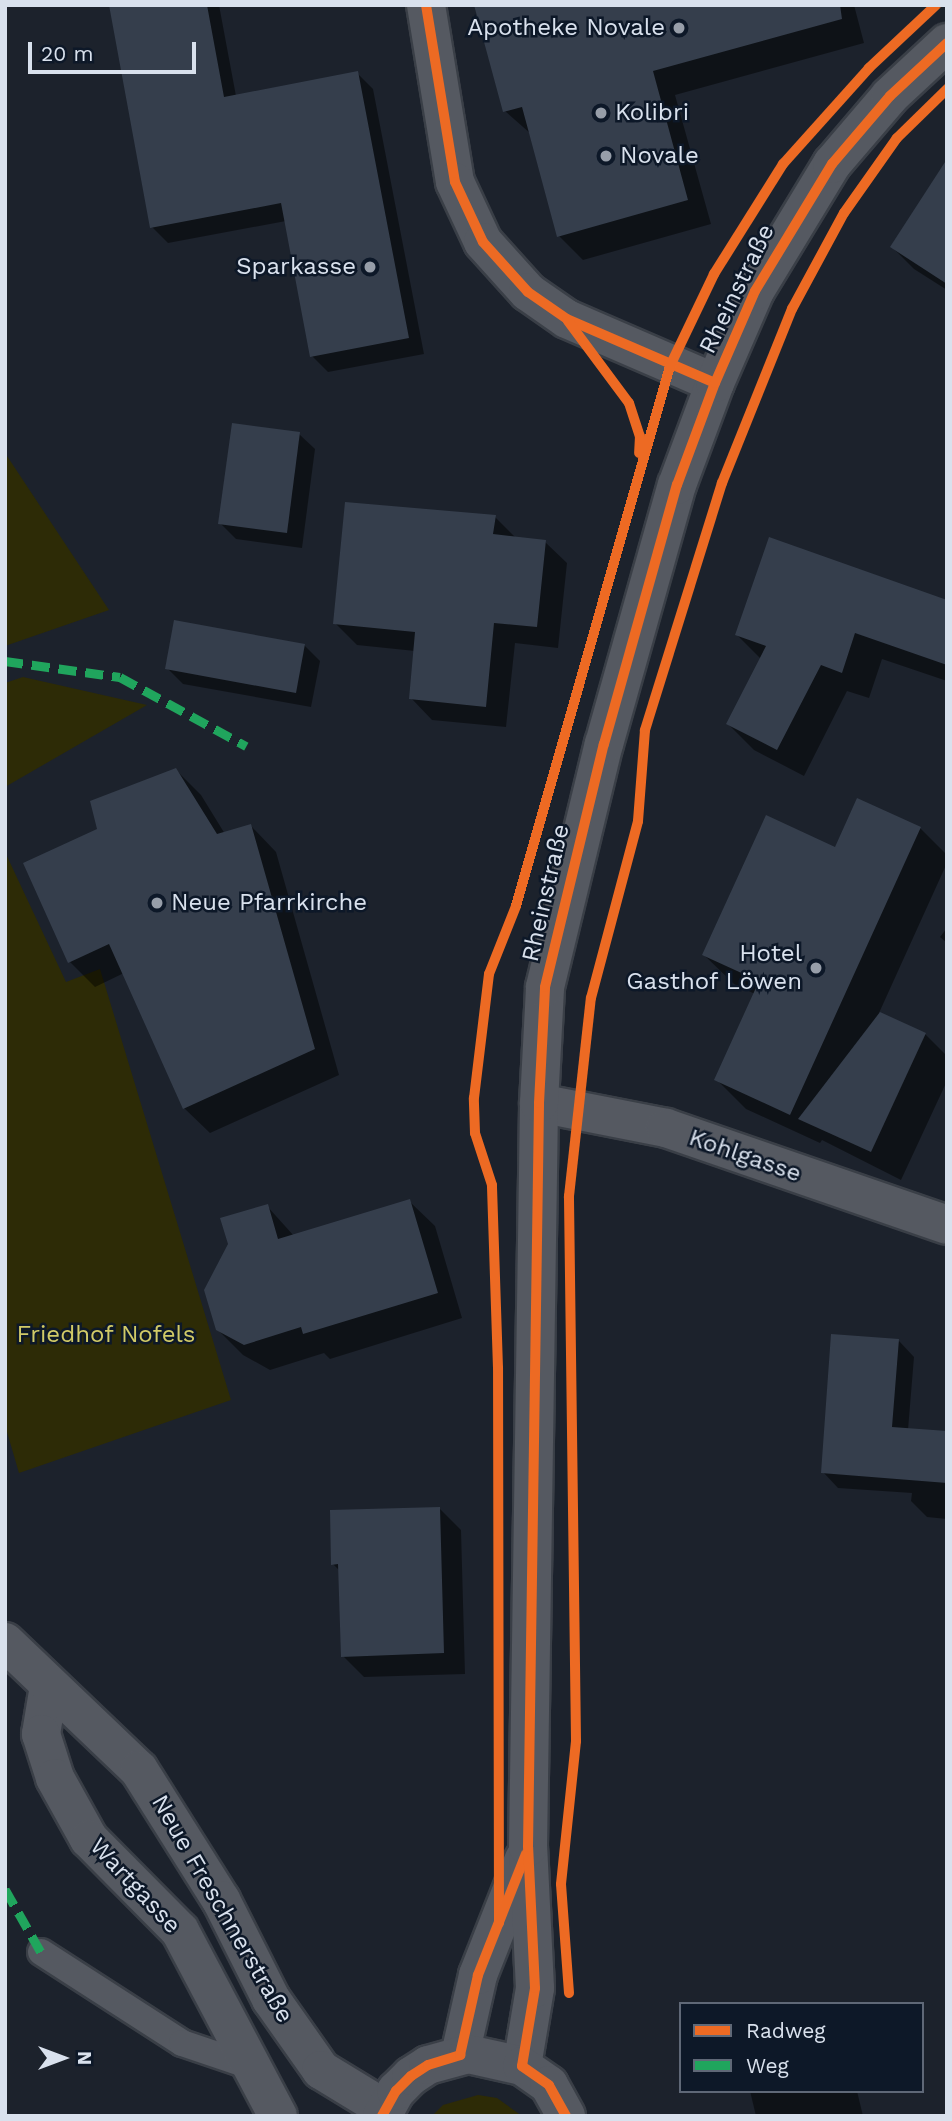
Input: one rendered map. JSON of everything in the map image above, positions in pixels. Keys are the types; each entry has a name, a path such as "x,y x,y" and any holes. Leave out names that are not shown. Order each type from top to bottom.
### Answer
{"main road":[{"path":"426,5 455,182 483,242 528,292 567,319 715,383"},
{"name":"Rheinstraße","path":"522,2066 535,1988 528,1847 539,1103 545,987 562,914 677,485 715,383 754,291 832,164 890,96 947,43"},
{"name":"Kohlgasse","path":"539,1103 666,1128 947,1225"},
{"name":"Neue Freschnerstraße","path":"5,1642 139,1770 171,1814 221,1900 271,1999 321,2070 383,2112"},
{"name":"Wartgasse","path":"49,1686 41,1734 55,1778 89,1839 180,1931 256,2068 278,2116"},
{"name":"Rheinstraße","path":"460,2055 478,1975 528,1847"},
{"path":"383,2112 411,2076 428,2065 460,2055 489,2055 522,2066 549,2085 566,2116"}],"lane":[{"path":"41,1952 182,2043 256,2068"}],"green space":[{"path":"5,453 109,610 5,646"},
{"path":"23,677 147,705 5,787 5,683"},
{"name":"Friedhof Nofels","path":"5,852 66,982 100,969 231,1400 19,1473 5,1425"},
{"path":"478,2095 497,2098 522,2116 432,2116 443,2105"}],"building":[{"path":"109,5 207,5 224,97 358,71 409,338 310,357 281,203 150,228"},
{"name":"Novale","path":"474,5 840,5 842,19 653,71 688,200 557,237 522,107 503,112"},
{"path":"947,159 947,284 890,247"},
{"path":"232,423 300,432 287,533 218,524"},
{"path":"345,502 496,515 493,534 546,540 537,627 494,623 486,707 409,699 415,632 333,624"},
{"path":"769,537 947,600 947,665 855,633 842,673 821,665 777,750 726,724 766,646 735,635"},
{"path":"174,620 305,644 296,693 165,669"},
{"name":"Neue Pfarrkirche","path":"176,768 217,834 251,824 315,1049 183,1109 109,944 68,963 23,863 97,829 90,801"},
{"name":"Hotel Gasthof Löwen","path":"857,798 921,827 790,1115 714,1080 759,981 702,955 766,815 835,847"},
{"path":"880,1012 926,1033 871,1152 798,1119"},
{"path":"410,1199 438,1293 303,1334 301,1327 244,1345 216,1330 204,1290 228,1244 220,1218 268,1204 278,1239"},
{"path":"831,1334 899,1339 892,1427 947,1431 947,1483 821,1473"},
{"path":"440,1507 444,1653 341,1657 338,1564 331,1565 330,1510"}],"marked path":[{"path":"5,661 120,677 246,746"},
{"path":"5,1889 41,1952"}],"cycle path":[{"path":"426,5 455,182 483,242 528,292 567,319 715,383"},
{"path":"499,1923 498,1368 492,1185 475,1133 474,1098 489,974 516,906 670,366 714,274 783,164 869,68 936,5"},
{"path":"566,2116 549,2085 522,2066 535,1988 528,1847 539,1103 545,987 604,744 677,485 715,383 755,291 832,164 890,96 947,43"},
{"path":"569,1993 561,1884 576,1741 569,1196 591,998 638,821 645,730 722,483 792,309 844,213 897,138 947,89"},
{"path":"568,321 629,403 640,436 639,453"},
{"path":"382,2116 396,2091 411,2076 428,2065 460,2055 478,1975 526,1854"}],"place":[{"name":"Apotheke Novale","path":"679,28"},
{"name":"Kolibri","path":"601,113"},
{"name":"Novale","path":"606,156"},
{"name":"Sparkasse","path":"370,267"},
{"name":"Neue Pfarrkirche","path":"157,903"},
{"name":"Hotel Gasthof Löwen","path":"816,968"}]}
